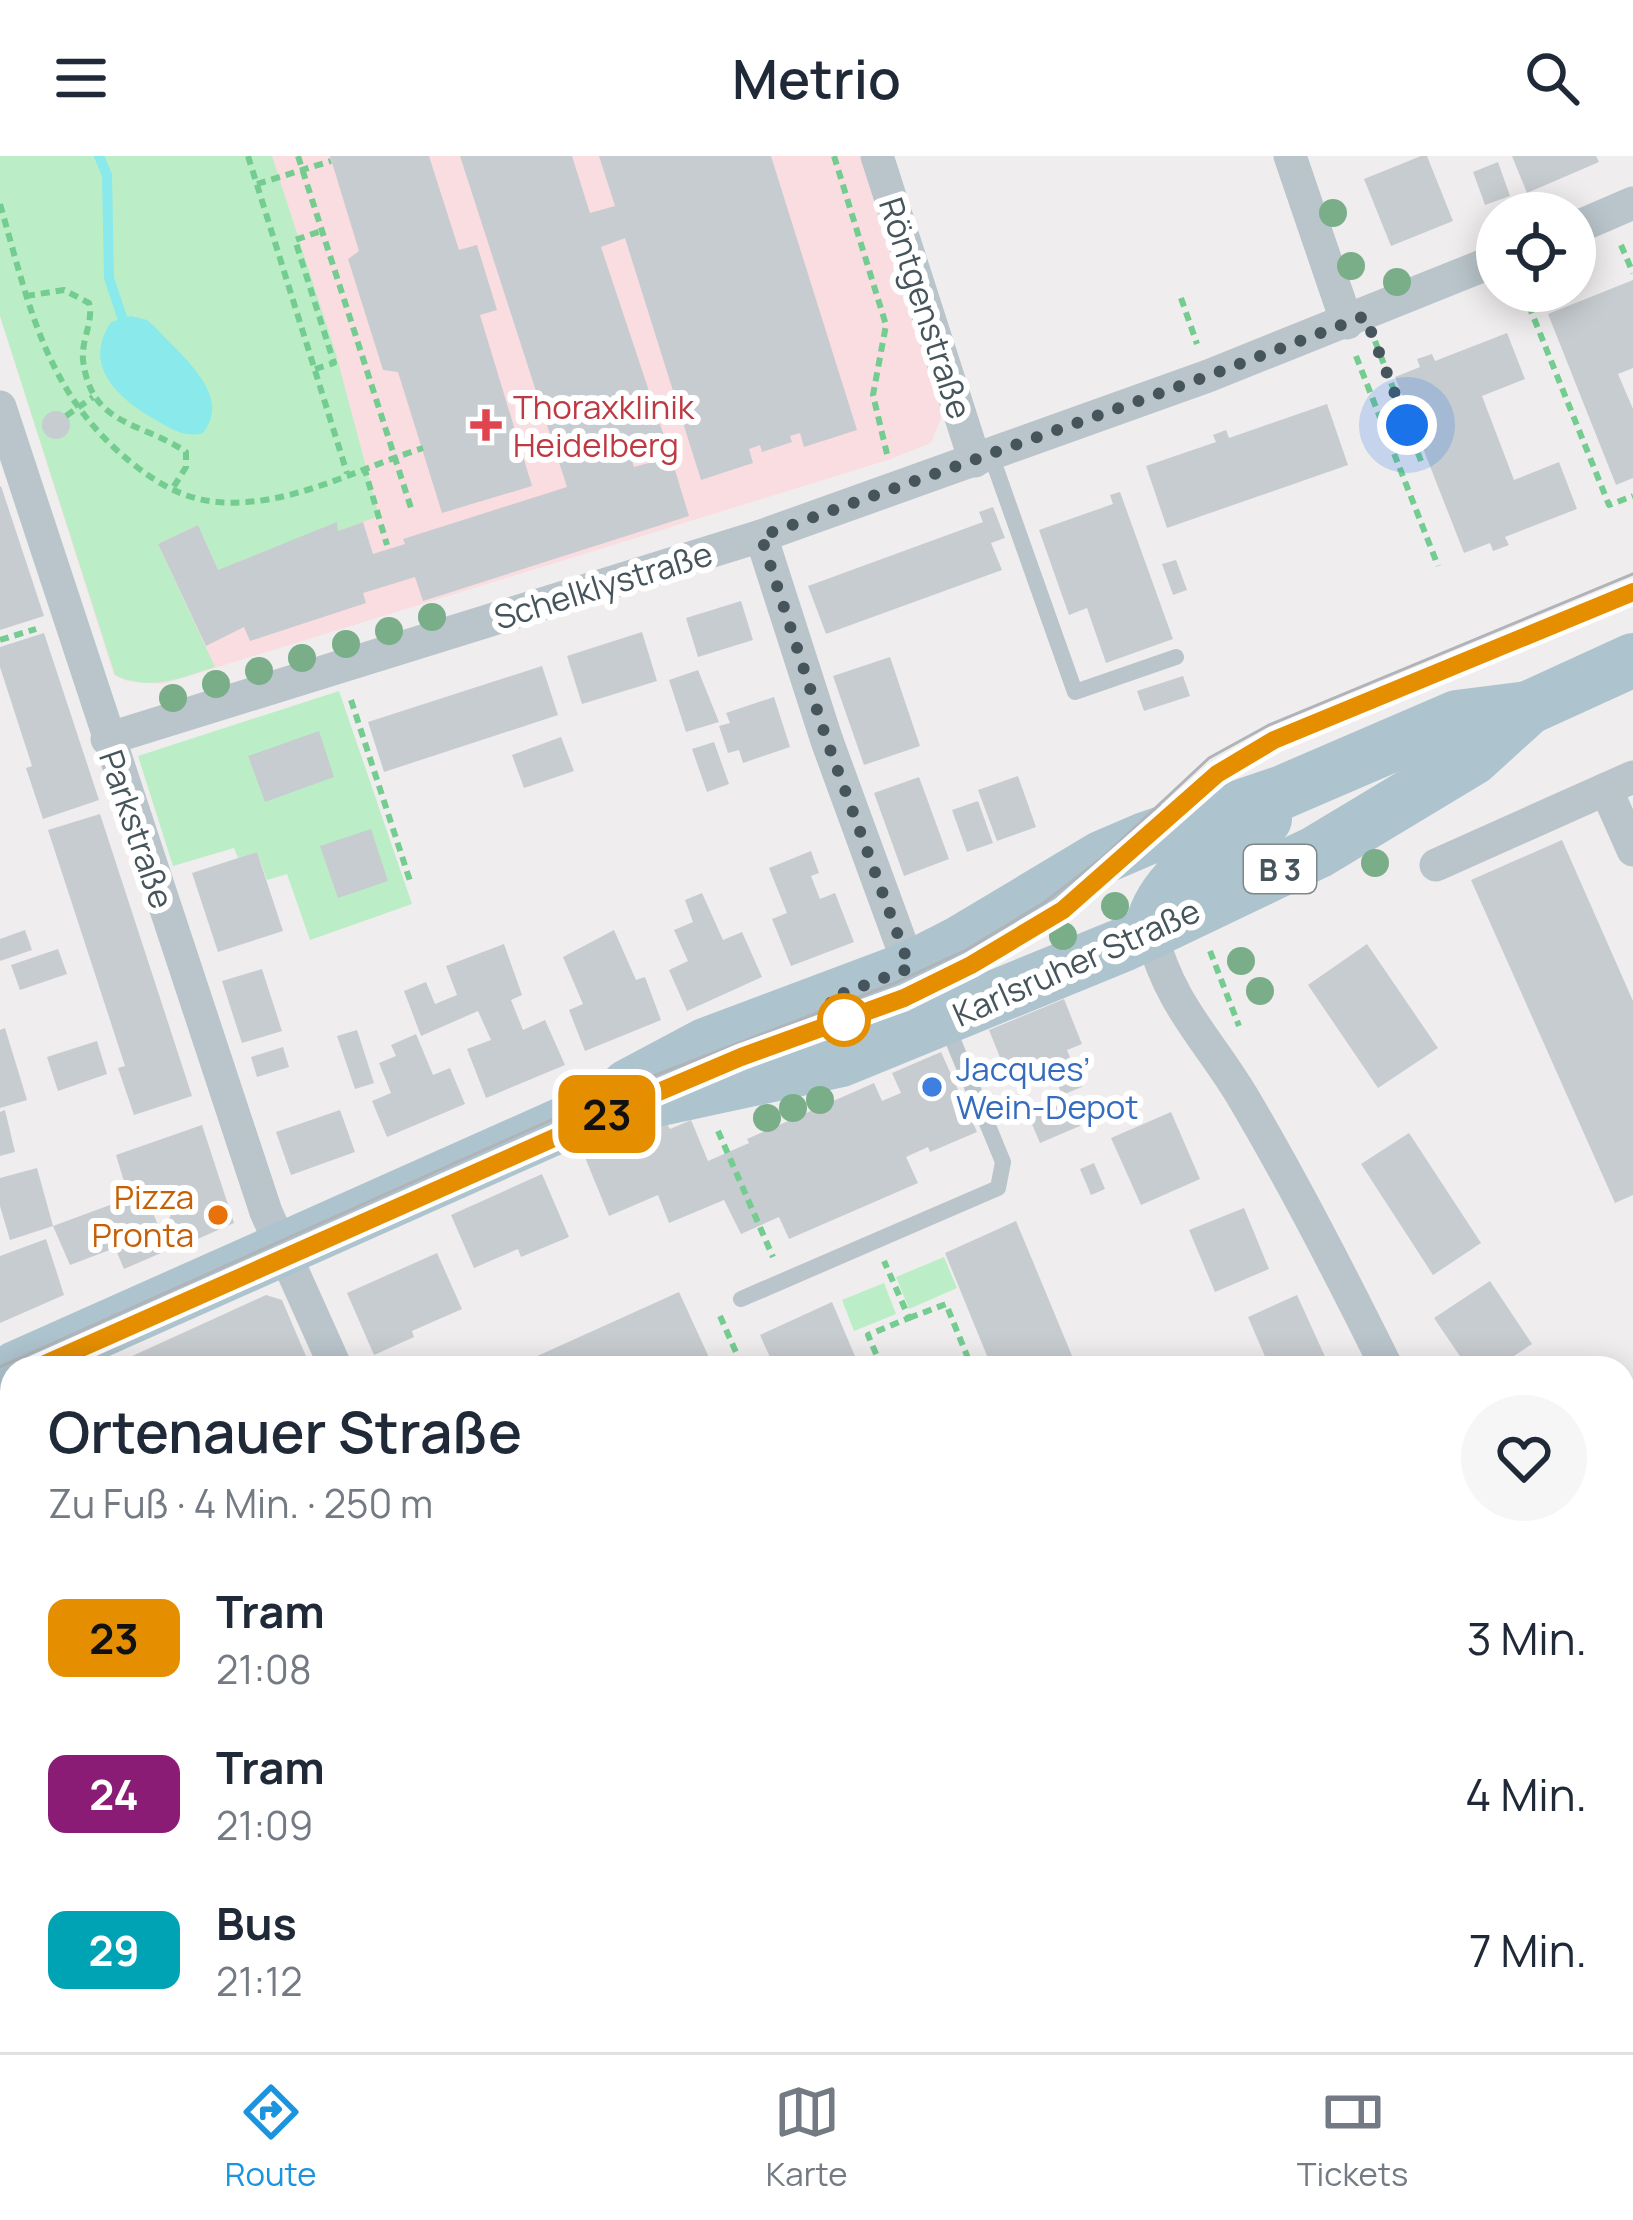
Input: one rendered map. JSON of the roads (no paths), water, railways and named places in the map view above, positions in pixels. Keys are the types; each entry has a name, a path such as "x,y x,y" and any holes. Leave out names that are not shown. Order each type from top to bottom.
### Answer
{"main road":[{"name":"Karlsruher Straße","path":"43,1356 581,1116 705,1045 910,968 1103,857 1283,792 1457,717 1528,708 1633,660"},
{"name":"Karlsruher Straße","path":"581,1116 841,1060 1151,932 1407,801 1473,758 1528,708"},
{"name":"B 3","path":"1151,932 1163,898 1220,845 1263,823 1283,792"}],"street":[{"name":"Röntgenstraße","path":"878,156 983,458"},
{"path":"1290,156 1356,319"},
{"path":"1596,219 1633,203"},
{"name":"Schelklystraße","path":"107,739 761,536 1208,376 1476,269"},
{"name":"Parkstraße","path":"0,407 90,642 107,739 266,1212 331,1356"},
{"path":"761,536 827,741 910,968"},
{"path":"1436,865 1620,783 1633,850"},
{"path":"1151,932 1171,990 1234,1083 1309,1210 1381,1356"}],"lane":[{"path":"983,458 1075,692 1176,657"},
{"path":"741,1299 998,1188 1004,1162 945,1020"}],"water":[{"path":"131,316 147,320 200,376 212,404 203,433 181,433 162,424 136,408 107,377 100,351 103,337 111,322"}],"waterway":[{"path":"99,156 107,175 109,278 122,317"}],"tram line":[{"path":"25,1356 627,1086 895,983 966,950 1045,902 1103,857 1209,758 1269,725 1633,574"},
{"name":"23","path":"63,1356 635,1102 741,1057 904,998 1063,910 1217,774 1274,740 1633,592"},
{"path":"529,1149 622,1107"}],"place":[{"name":"Thoraxklinik Heidelberg","path":"486,425"},
{"name":"Jacques’ Wein-Depot","path":"932,1087"},
{"name":"Pizza Pronta","path":"218,1215"}]}
